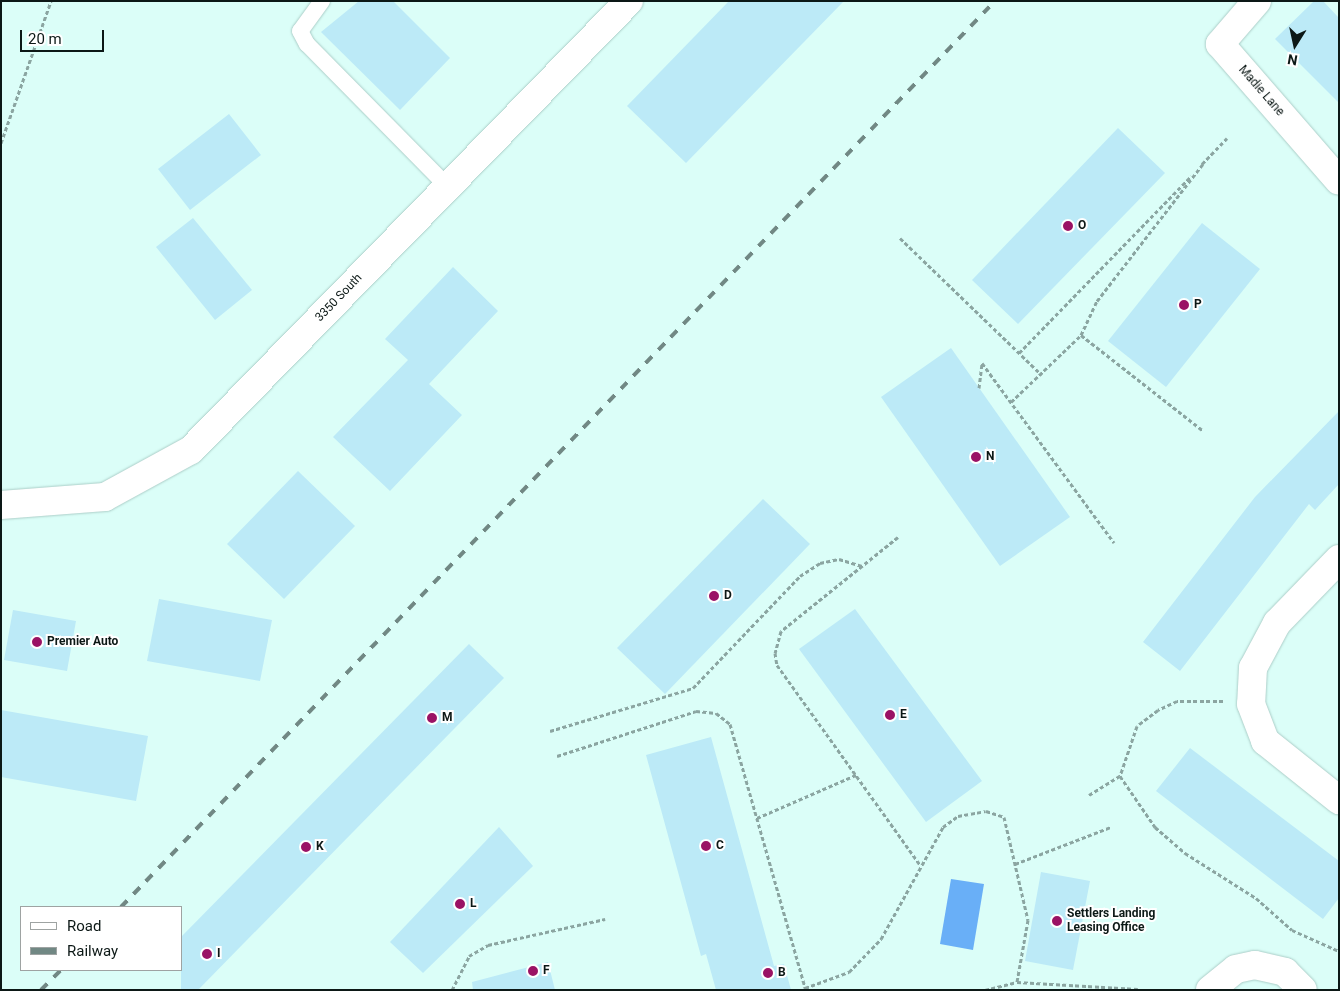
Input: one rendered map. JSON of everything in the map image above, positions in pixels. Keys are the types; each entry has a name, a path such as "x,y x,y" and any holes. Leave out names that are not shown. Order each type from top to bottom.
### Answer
{"street":[{"name":"3350 South","path":"1,505 105,497 191,450 629,1"},
{"name":"Madie Lane","path":"1258,1 1220,44 1339,181"},
{"path":"1339,559 1277,623 1253,668 1251,704 1265,741 1339,800"},
{"path":"1210,990 1236,969 1255,965 1285,972 1303,990"}],"lane":[{"path":"322,1 300,31 307,44 448,187"}],"path":[{"path":"1,142 51,1"},
{"path":"1019,353 1227,138"},
{"path":"1011,402 1042,375 1081,336 1097,301 1202,164"},
{"path":"900,238 1042,375"},
{"path":"1081,336 1202,430"},
{"path":"979,388 982,363 1114,543"},
{"path":"898,537 781,631 775,653 777,665 921,866"},
{"path":"550,731 693,688 800,576 820,562 839,559 862,566"},
{"path":"1089,795 1120,776 1138,726 1158,710 1177,701 1199,699 1251,704"},
{"path":"557,756 696,711 716,713 730,724 805,989 849,972 881,938 943,827 958,816 986,811 1004,817 1028,920 1017,982"},
{"path":"757,818 856,776"},
{"path":"1120,776 1155,827 1185,853 1256,898 1292,930 1339,951"},
{"path":"1015,864 1111,827"},
{"path":"452,990 469,956 488,945 606,919"},
{"path":"985,990 1017,982 1138,989"}],"water":[{"path":"951,879 984,884 973,950 940,944"}],"building":[{"path":"359,1 393,1 450,58 400,110 321,32"},
{"path":"729,1 844,1 686,163 627,106"},
{"path":"1314,1 1323,1 1339,18 1339,103 1275,39"},
{"path":"229,114 261,155 190,210 158,169"},
{"name":"O","path":"1118,128 1165,173 1018,324 972,280"},
{"path":"193,218 252,290 215,320 156,247"},
{"name":"P","path":"1202,223 1260,269 1166,387 1108,341"},
{"path":"453,267 498,311 429,384 462,415 390,491 333,437 408,360 385,339"},
{"name":"N","path":"951,348 1070,517 1000,566 881,397"},
{"path":"1339,411 1339,484 1315,510 1309,504 1180,671 1143,642 1255,497"},
{"path":"298,471 355,526 284,599 227,544"},
{"name":"D","path":"763,499 810,544 665,694 617,648"},
{"path":"159,599 272,620 260,681 147,661"},
{"name":"E","path":"855,609 982,781 926,822 799,649"},
{"path":"13,610 76,621 67,671 4,660"},
{"path":"469,644 504,678 198,990 181,990 182,936"},
{"path":"1,710 148,736 136,801 1,777"},
{"name":"C","path":"711,737 774,966 784,964 791,990 716,990 706,954 701,956 646,755"},
{"path":"1190,748 1339,861 1339,898 1323,919 1156,791"},
{"name":"L","path":"499,827 533,866 423,973 390,942"},
{"name":"Settlers Landing Leasing Office","path":"1041,872 1090,881 1073,970 1025,961"},
{"name":"F","path":"548,962 555,990 473,990 472,982"}],"railway":[{"path":"122,906 995,1"},
{"path":"41,990 60,971"}],"place":[{"name":"O","path":"1068,226"},
{"name":"P","path":"1184,305"},
{"name":"N","path":"976,457"},
{"name":"D","path":"714,596"},
{"name":"Premier Auto","path":"37,642"},
{"name":"E","path":"890,715"},
{"name":"M","path":"432,718"},
{"name":"C","path":"706,846"},
{"name":"K","path":"306,847"},
{"name":"L","path":"460,904"},
{"name":"Settlers Landing Leasing Office","path":"1057,921"},
{"name":"I","path":"207,954"},
{"name":"F","path":"533,971"},
{"name":"B","path":"768,973"}]}
